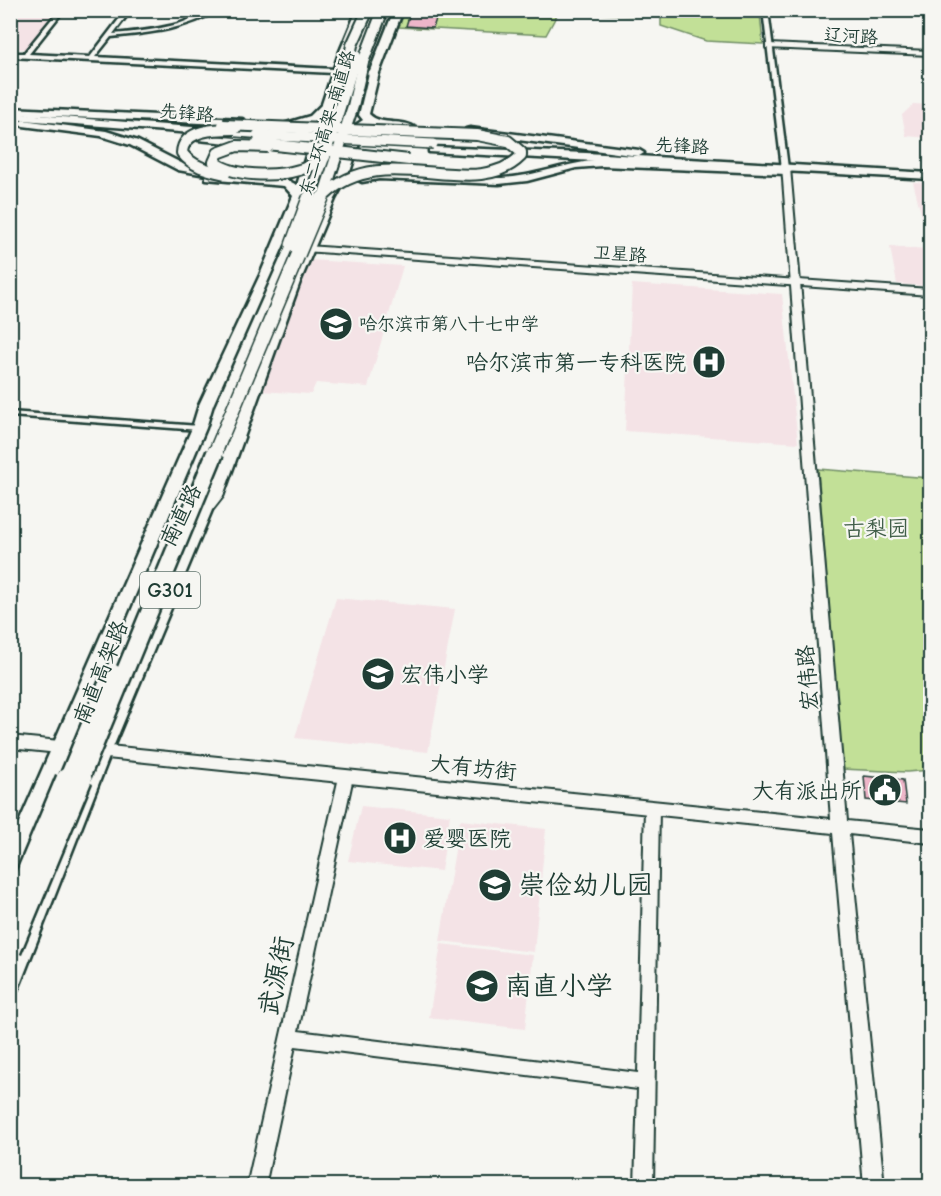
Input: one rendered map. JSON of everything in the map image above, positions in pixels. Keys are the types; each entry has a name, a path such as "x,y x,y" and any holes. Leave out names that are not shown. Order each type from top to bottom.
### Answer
{"highway":[{"name":"东二环高架-南直路","path":"300,246 300,218 304,196 325,157 340,74 375,10"},
{"name":"东二环高架-南直路","path":"300,246 326,198 353,106 358,76 383,10"},
{"path":"358,76 378,46 393,10"},
{"path":"326,198 344,172 364,124 365,107 374,73 399,10"},
{"path":"10,127 303,126 316,121 325,114 363,11"},
{"name":"G301","path":"304,196 327,105"},
{"path":"202,138 257,139 466,167 496,165 509,156 509,151 504,145 492,141 372,130 355,118 353,106"},
{"path":"10,111 477,135 508,141 521,152 514,166 489,173 386,169 356,174 342,180 326,198"},
{"path":"23,123 99,127 183,174 287,183 304,196"},
{"path":"284,126 364,124 522,136 639,153"},
{"path":"224,174 189,163 181,156 180,151 184,142 205,131 231,128 356,136 418,143"},
{"path":"114,137 143,148 182,168 286,179 298,183 304,196"},
{"path":"325,157 299,170 278,173 224,169 216,165 214,160 218,153 226,149 247,146 510,176"},
{"path":"356,174 510,176 582,160 654,161"},
{"path":"326,198 346,184 366,178 499,181 520,179 570,166 593,163 785,166"},
{"name":"南直路","path":"10,867 199,428 206,405 304,196"},
{"name":"南直路","path":"10,982 102,752 214,490 300,246 326,198"},
{"path":"206,405 219,391 283,244 300,218"},
{"path":"214,490 313,232 315,218"},
{"name":"南直高架路","path":"10,915 300,246"},
{"name":"南直高架路","path":"10,950 300,246"}],"main road":[{"name":"辽河路","path":"769,46 930,54"},
{"name":"先锋路","path":"10,116 99,127 257,139 418,143 432,147 930,176"},
{"name":"先锋路","path":"10,122 100,127 202,138"},
{"path":"257,139 432,147 557,148 785,166 930,168"},
{"name":"宏伟路","path":"785,166 840,827 874,1185"},
{"name":"大有坊街","path":"10,742 930,836"}],"street":[{"path":"25,56 62,10"},
{"path":"92,58 129,10"},
{"path":"109,36 169,29 195,21 216,10"},
{"path":"323,10 363,11"},
{"path":"765,10 785,166"},
{"path":"10,55 340,74 374,73"},
{"path":"304,196 326,198"},
{"name":"卫星路","path":"300,246 930,292"},
{"path":"10,414 199,428"},
{"name":"武源街","path":"256,1185 346,777"},
{"path":"644,1185 652,808"},
{"path":"288,1037 646,1082"}],"shaded area":[{"path":"11,10 57,11 26,49 11,49"},
{"path":"914,104 930,105 930,138 906,136 902,115"},
{"path":"913,182 930,183 930,249"},
{"path":"890,247 930,249 930,286 897,284"},
{"name":"哈尔滨市第八十七中学","path":"310,260 403,266 368,387 316,383 311,394 259,391"},
{"name":"哈尔滨市第一专科医院","path":"632,284 782,294 798,443 625,431"},
{"name":"宏伟小学","path":"336,598 455,609 428,752 295,738"},
{"name":"爱婴医院","path":"361,806 450,815 441,871 348,861"},
{"name":"崇俭幼儿园","path":"460,820 546,829 534,952 440,941"},
{"name":"南直小学","path":"441,944 533,955 525,1029 429,1018"}],"green space":[{"path":"405,11 559,11 546,35 399,27"},
{"path":"565,11 742,11 760,14 763,44 706,41 661,26 661,17"},
{"name":"古梨园","path":"818,469 930,478 930,770 907,772 842,769"}],"building":[{"path":"411,10 439,10 433,28 406,26"},
{"path":"669,10 699,10 696,18 669,15"},
{"name":"大有派出所","path":"864,776 903,780 906,804 866,800"}],"place":[{"name":"哈尔滨市第八十七中学","path":"336,324"},
{"name":"哈尔滨市第一专科医院","path":"709,362"},
{"name":"宏伟小学","path":"378,674"},
{"name":"大有派出所","path":"885,790"},
{"name":"爱婴医院","path":"400,838"},
{"name":"崇俭幼儿园","path":"495,885"},
{"name":"南直小学","path":"482,986"}]}
